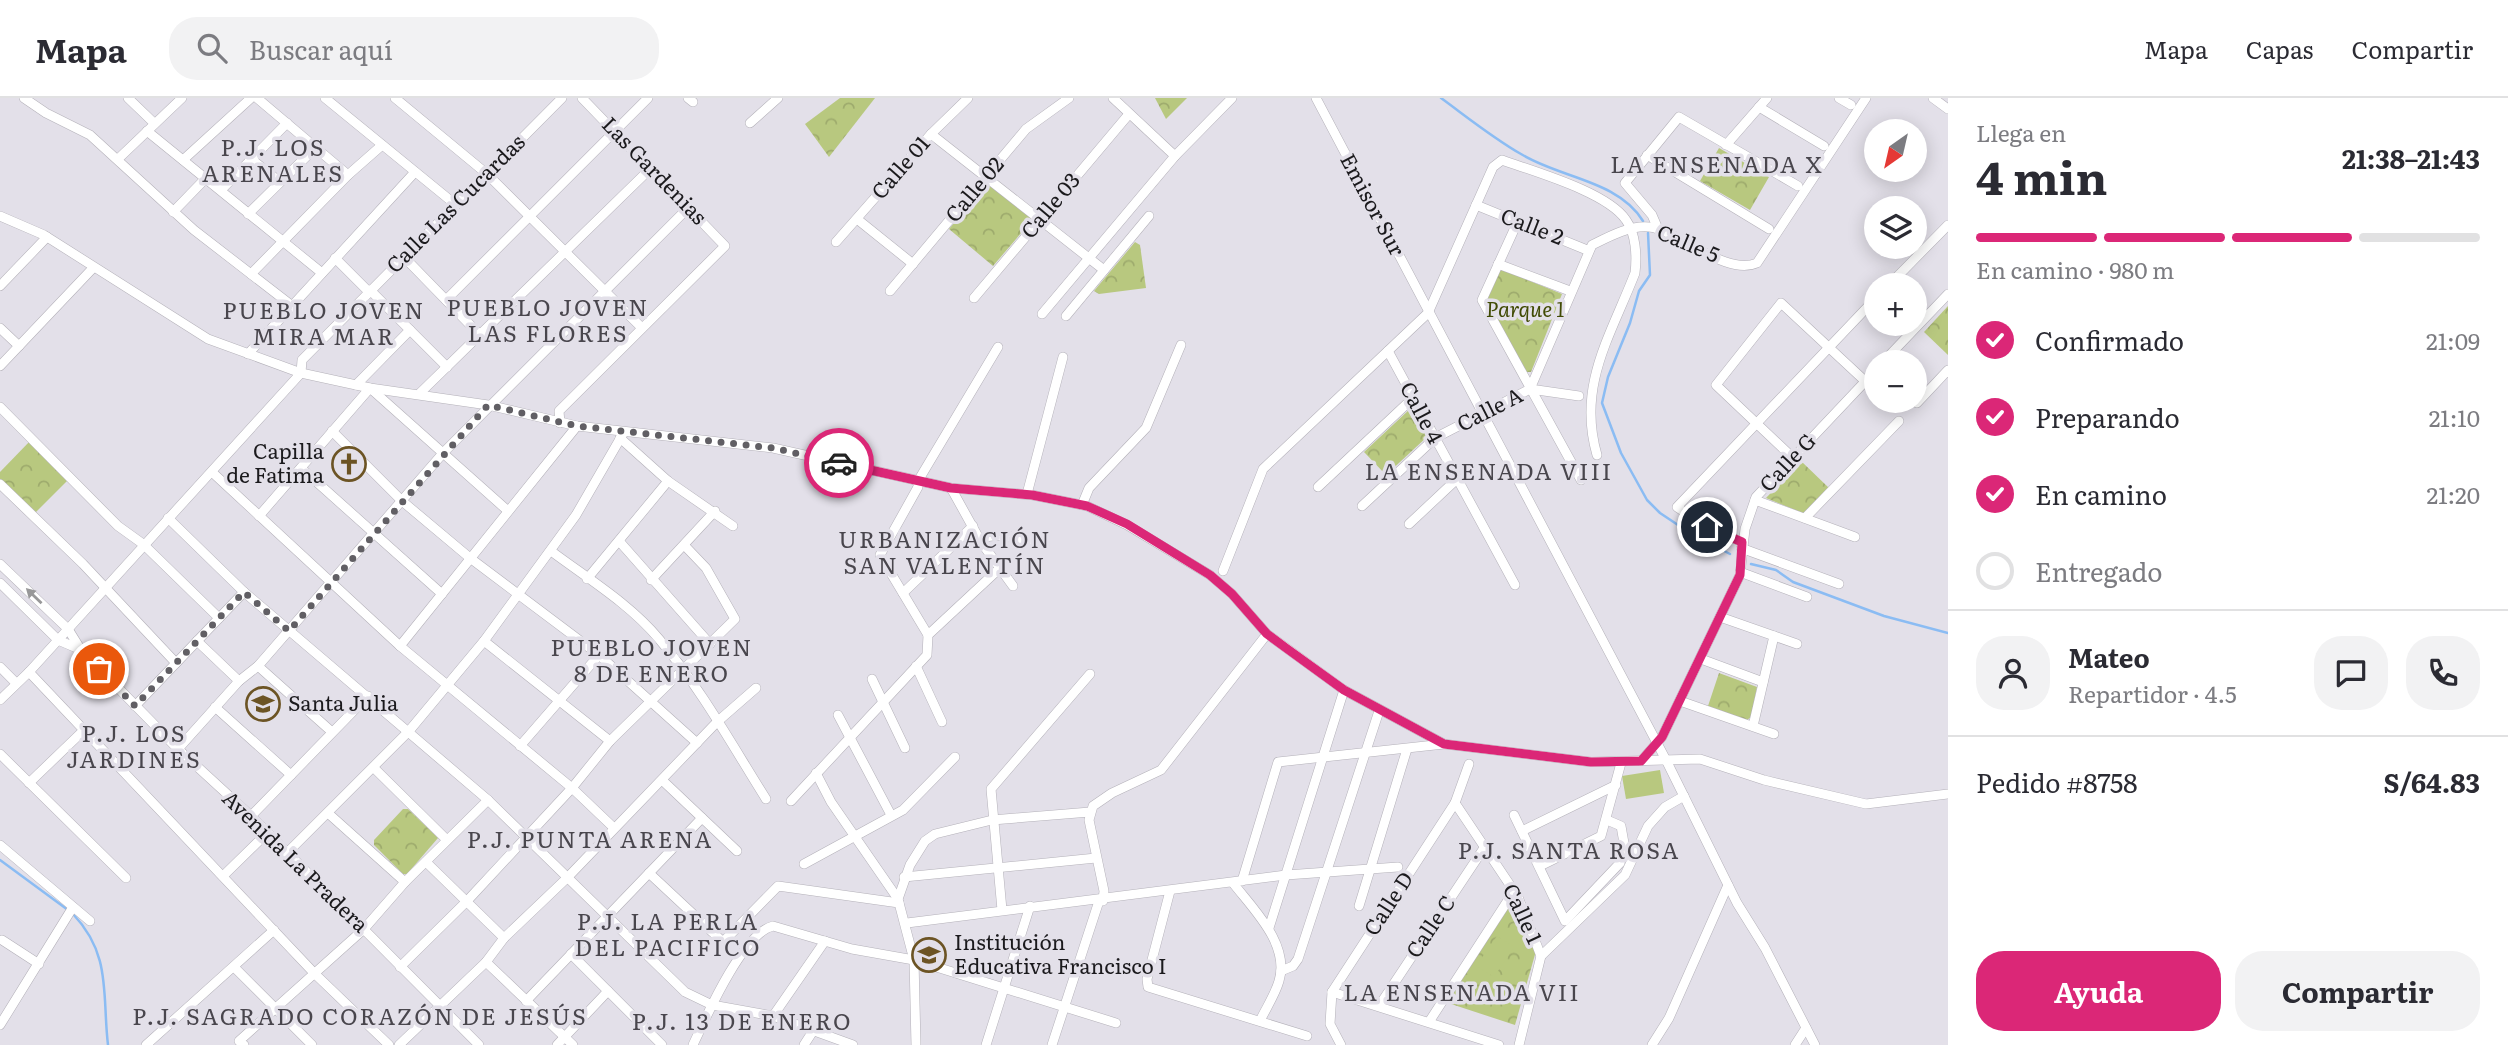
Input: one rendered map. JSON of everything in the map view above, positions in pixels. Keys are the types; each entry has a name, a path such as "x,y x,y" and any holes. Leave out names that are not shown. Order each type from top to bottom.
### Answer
{"street":[{"path":"23,98 90,135 173,212 291,306"},
{"path":"36,106 44,98"},
{"path":"128,98 154,123"},
{"path":"118,159 182,98"},
{"path":"183,160 254,98 348,175"},
{"path":"325,98 456,205"},
{"path":"395,98 487,174 642,328 559,411 560,422"},
{"name":"Calle Las Cucardas","path":"0,699 30,671 143,544 213,473 301,373 302,360 562,98"},
{"name":"Las Gardenias","path":"582,98 690,206 725,246 642,328"},
{"path":"446,300 648,98"},
{"path":"750,123 778,98"},
{"name":"Calle 01","path":"836,242 931,134 968,98"},
{"name":"Calle 02","path":"890,291 1026,129 1069,98"},
{"path":"1113,98 1175,156"},
{"path":"1042,314 1175,156 1232,98"},
{"name":"Emisor Sur","path":"1315,98 1666,760 1728,885 1815,1045"},
{"path":"1726,145 1767,98"},
{"path":"1839,98 1851,105"},
{"name":"Calle 5","path":"1630,230 1647,226 1709,256 1748,264 1757,263 1866,98"},
{"path":"1934,98 1948,109"},
{"path":"1759,107 1824,146"},
{"name":"Calle 03","path":"974,298 1129,114"},
{"path":"1658,229 1652,215 1625,183 1679,117 1798,186"},
{"path":"221,190 287,123"},
{"path":"147,131 321,273"},
{"path":"931,134 1104,270"},
{"path":"251,274 348,175 381,146"},
{"path":"248,214 315,148"},
{"path":"1647,155 1769,229"},
{"path":"250,158 280,182"},
{"path":"1223,571 1263,469 1428,313 1493,167 1502,160 1598,198 1613,206 1627,220 1637,256 1635,273 1590,397 1591,432 1597,455"},
{"path":"420,393 652,167"},
{"path":"248,354 415,172"},
{"path":"173,212 206,178"},
{"name":"Calle 2","path":"1476,205 1587,250"},
{"path":"178,749 239,681 258,666 488,405 690,206"},
{"path":"0,216 47,237 208,339 301,373 370,388 420,393 488,405 622,435 773,448 951,488 1027,494 1082,505 1127,524 1210,575 1232,594 1267,634 1344,690 1444,744"},
{"path":"1066,316 1149,216"},
{"path":"857,219 913,264"},
{"path":"1518,220 1482,300 1581,480"},
{"path":"1901,273 1948,225"},
{"path":"1587,250 1592,245 1630,230"},
{"path":"0,286 47,237"},
{"name":"Calle A","path":"1362,506 1435,438 1530,390 1587,250"},
{"path":"404,257 480,335"},
{"path":"335,258 447,367"},
{"path":"1498,264 1570,291"},
{"path":"0,366 93,268"},
{"path":"1894,350 1948,294"},
{"path":"1792,457 1716,385 1781,303 1864,379"},
{"path":"1839,584 1742,545 1707,527 1677,507 1864,310"},
{"path":"0,328 19,346"},
{"path":"356,385 410,330"},
{"path":"1082,505 1089,488 1146,428 1181,345"},
{"path":"790,801 927,655 928,635 880,555 918,486 918,481 998,347"},
{"name":"Calle 4","path":"1388,351 1515,585"},
{"path":"1027,494 1063,357"},
{"path":"1927,392 1948,370"},
{"name":"Calle G","path":"1641,761 1657,743 1680,701 1740,572 1742,545 1755,500 1792,457 1864,383"},
{"path":"259,516 370,388"},
{"path":"370,388 508,511"},
{"path":"1530,390 1579,396"},
{"path":"1318,487 1413,398"},
{"path":"0,407 118,526 143,544 219,618"},
{"path":"1805,518 1899,421"},
{"path":"400,646 577,426"},
{"path":"332,431 402,501 470,558 599,655 697,743"},
{"path":"622,435 668,481 733,526"},
{"path":"286,854 329,814 409,731 484,641 576,515 622,435"},
{"path":"301,468 442,594"},
{"path":"213,473 400,646 572,788 614,828"},
{"path":"1409,524 1457,479"},
{"path":"587,579 668,481"},
{"path":"0,484 83,565 176,663"},
{"path":"951,488 979,539 1013,586"},
{"path":"1755,500 1855,537"},
{"path":"651,580 715,511"},
{"path":"168,518 244,592 488,800 685,992 712,1005 773,1016 853,1045"},
{"path":"903,593 973,526"},
{"path":"979,539 987,536 1010,536 1036,542"},
{"path":"619,541 709,644"},
{"path":"400,967 467,901 572,788 611,741 735,619 706,568 685,546"},
{"path":"551,551 658,638 717,722 765,799"},
{"name":"Avenida La Pradera","path":"0,564 68,629 81,650 135,706 251,816 479,1045"},
{"path":"928,635 1000,568"},
{"path":"1740,572 1807,597"},
{"name":"Avenida La Pradera","path":"0,583 58,640 81,650"},
{"path":"135,706 244,592"},
{"path":"1720,617 1797,643"},
{"path":"898,901 904,877 916,853 935,834 992,820 1090,812 1100,800 1161,770 1267,634"},
{"path":"1753,726 1774,636"},
{"path":"197,641 239,681"},
{"path":"484,641 560,698 611,741"},
{"path":"520,746 599,655"},
{"path":"1701,659 1763,682"},
{"path":"258,666 332,732"},
{"path":"916,666 942,722"},
{"path":"0,667 16,683"},
{"path":"30,671 83,731 315,974 389,1045"},
{"path":"1002,910 992,820 992,787 1090,674"},
{"path":"872,679 905,748"},
{"path":"399,1045 486,962 504,938 567,878 717,722 756,688"},
{"path":"1269,928 1344,690"},
{"path":"251,816 368,696"},
{"path":"1680,701 1774,734"},
{"path":"215,707 291,775"},
{"path":"1281,971 1295,964 1379,710"},
{"path":"838,715 891,814"},
{"path":"29,783 83,731"},
{"path":"1238,882 1275,766 1283,761 1444,744 1497,753 1621,763 1699,759 1764,780 1866,804 1948,794"},
{"path":"1359,906 1407,749"},
{"path":"0,754 126,878"},
{"path":"804,864 911,803 955,757"},
{"path":"1540,866 1601,836 1621,763"},
{"name":"Calle D","path":"1332,992 1455,803 1469,764"},
{"path":"374,768 447,840"},
{"path":"816,773 831,802 898,901 914,960 916,1045"},
{"path":"662,780 737,851"},
{"path":"1522,831 1616,785"},
{"path":"1519,1045 1541,956 1625,875 1648,826 1665,807 1684,796"},
{"path":"244,1045 239,1041 364,929 405,882 488,800"},
{"name":"Calle 1","path":"1455,803 1514,891 1541,956"},
{"path":"1052,1045 1104,891 1096,858 1090,812"},
{"path":"329,814 405,882"},
{"path":"1514,815 1565,920 1620,863 1624,843 1621,826 1607,820"},
{"path":"526,1001 702,818"},
{"path":"223,876 267,833"},
{"path":"0,845 71,910 90,921"},
{"name":"Calle C","path":"1379,1006 1484,848"},
{"path":"904,877 1096,858"},
{"path":"426,862 504,938"},
{"path":"906,923 1030,906 1101,901 1286,875 1398,867"},
{"path":"649,873 723,942 778,886 898,901"},
{"path":"1238,882 1269,928 1281,971 1260,1021"},
{"path":"1653,1045 1669,1018 1728,885"},
{"path":"1170,891 1147,979 1148,987 1307,1036"},
{"path":"1429,1022 1514,891"},
{"path":"986,1045 1030,906"},
{"path":"0,1025 4,1009 39,964 71,910"},
{"path":"693,1045 712,1005 753,938 764,929 778,926 825,941 914,960 1116,1023"},
{"path":"146,1045 274,930"},
{"path":"2,940 39,964"},
{"path":"773,1016 825,941"},
{"path":"571,954 662,1045"},
{"path":"486,962 573,1045"},
{"path":"234,967 312,1045"},
{"path":"556,1045 608,991"},
{"path":"1341,1045 1329,1024 1332,992 1499,1045"},
{"path":"1795,1045 1806,1028"},
{"path":"804,1045 813,1031"}],"green space":[{"path":"840,98 875,98 829,157 805,124"},
{"path":"1155,98 1187,98 1166,119"},
{"path":"1719,148 1769,177 1750,210 1700,181"},
{"path":"988,183 1033,219 993,266 949,229"},
{"path":"1135,242 1140,245 1146,288 1099,294 1094,291"},
{"name":"Parque 1","path":"1501,269 1562,294 1531,372 1526,372 1487,300"},
{"path":"1948,306 1948,355 1927,335 1927,329"},
{"path":"1411,408 1428,436 1386,475 1364,452"},
{"path":"30,441 69,479 35,513 0,479 0,472"},
{"path":"1801,461 1829,488 1805,514 1766,498"},
{"path":"1719,673 1757,687 1751,717 1747,720 1708,706"},
{"path":"1660,770 1664,793 1626,799 1622,776"},
{"path":"403,809 408,809 438,838 407,874 403,874 374,845 374,840"},
{"path":"1517,903 1536,951 1515,1025 1445,1002 1511,904"},
{"path":"1497,936 1514,947 1494,977 1476,966"}],"waterway":[{"path":"1441,98 1521,154 1619,197 1632,207 1643,221"},
{"path":"1648,233 1650,275 1639,291 1630,323 1608,377 1602,403 1621,453 1647,500 1660,513 1690,533 1730,554"},
{"path":"1751,564 1776,570 1793,582 1884,616 1948,633"},
{"path":"0,860 68,910"},
{"path":"73,914 85,929 100,960 108,1045"}],"way so far":[{"path":"99,669 135,706 244,592 289,631 488,405 577,426 773,448 839,463"}],"place":[{"name":"Capilla de Fatima","path":"349,464"},
{"name":"Santa Julia","path":"263,704"},
{"name":"Institución Educativa Francisco I","path":"929,955"}],"district":[{"name":"P.J. LOS ARENALES","path":"273,161"},
{"name":"LA ENSENADA X","path":"1717,165"},
{"name":"PUEBLO JOVEN LAS FLORES","path":"548,321"},
{"name":"PUEBLO JOVEN MIRA MAR","path":"324,324"},
{"name":"LA ENSENADA VIII","path":"1489,472"},
{"name":"URBANIZACIÓN SAN VALENTÍN","path":"945,553"},
{"name":"PUEBLO JOVEN 8 DE ENERO","path":"652,661"},
{"name":"P.J. LOS JARDINES","path":"134,747"},
{"name":"P.J. PUNTA ARENA","path":"590,840"},
{"name":"P.J. SANTA ROSA","path":"1569,851"},
{"name":"P.J. LA PERLA DEL PACIFICO","path":"668,935"},
{"name":"LA ENSENADA VII","path":"1462,993"},
{"name":"P.J. SAGRADO CORAZÓN DE JESÚS","path":"360,1017"},
{"name":"P.J. 13 DE ENERO","path":"742,1022"}],"route":[{"path":"839,463 951,488 1032,495 1087,506 1127,524 1210,575 1232,594 1267,634 1344,690 1444,744 1497,753 1591,762 1641,761 1662,737 1701,659 1740,575 1742,542 1707,527"}]}
